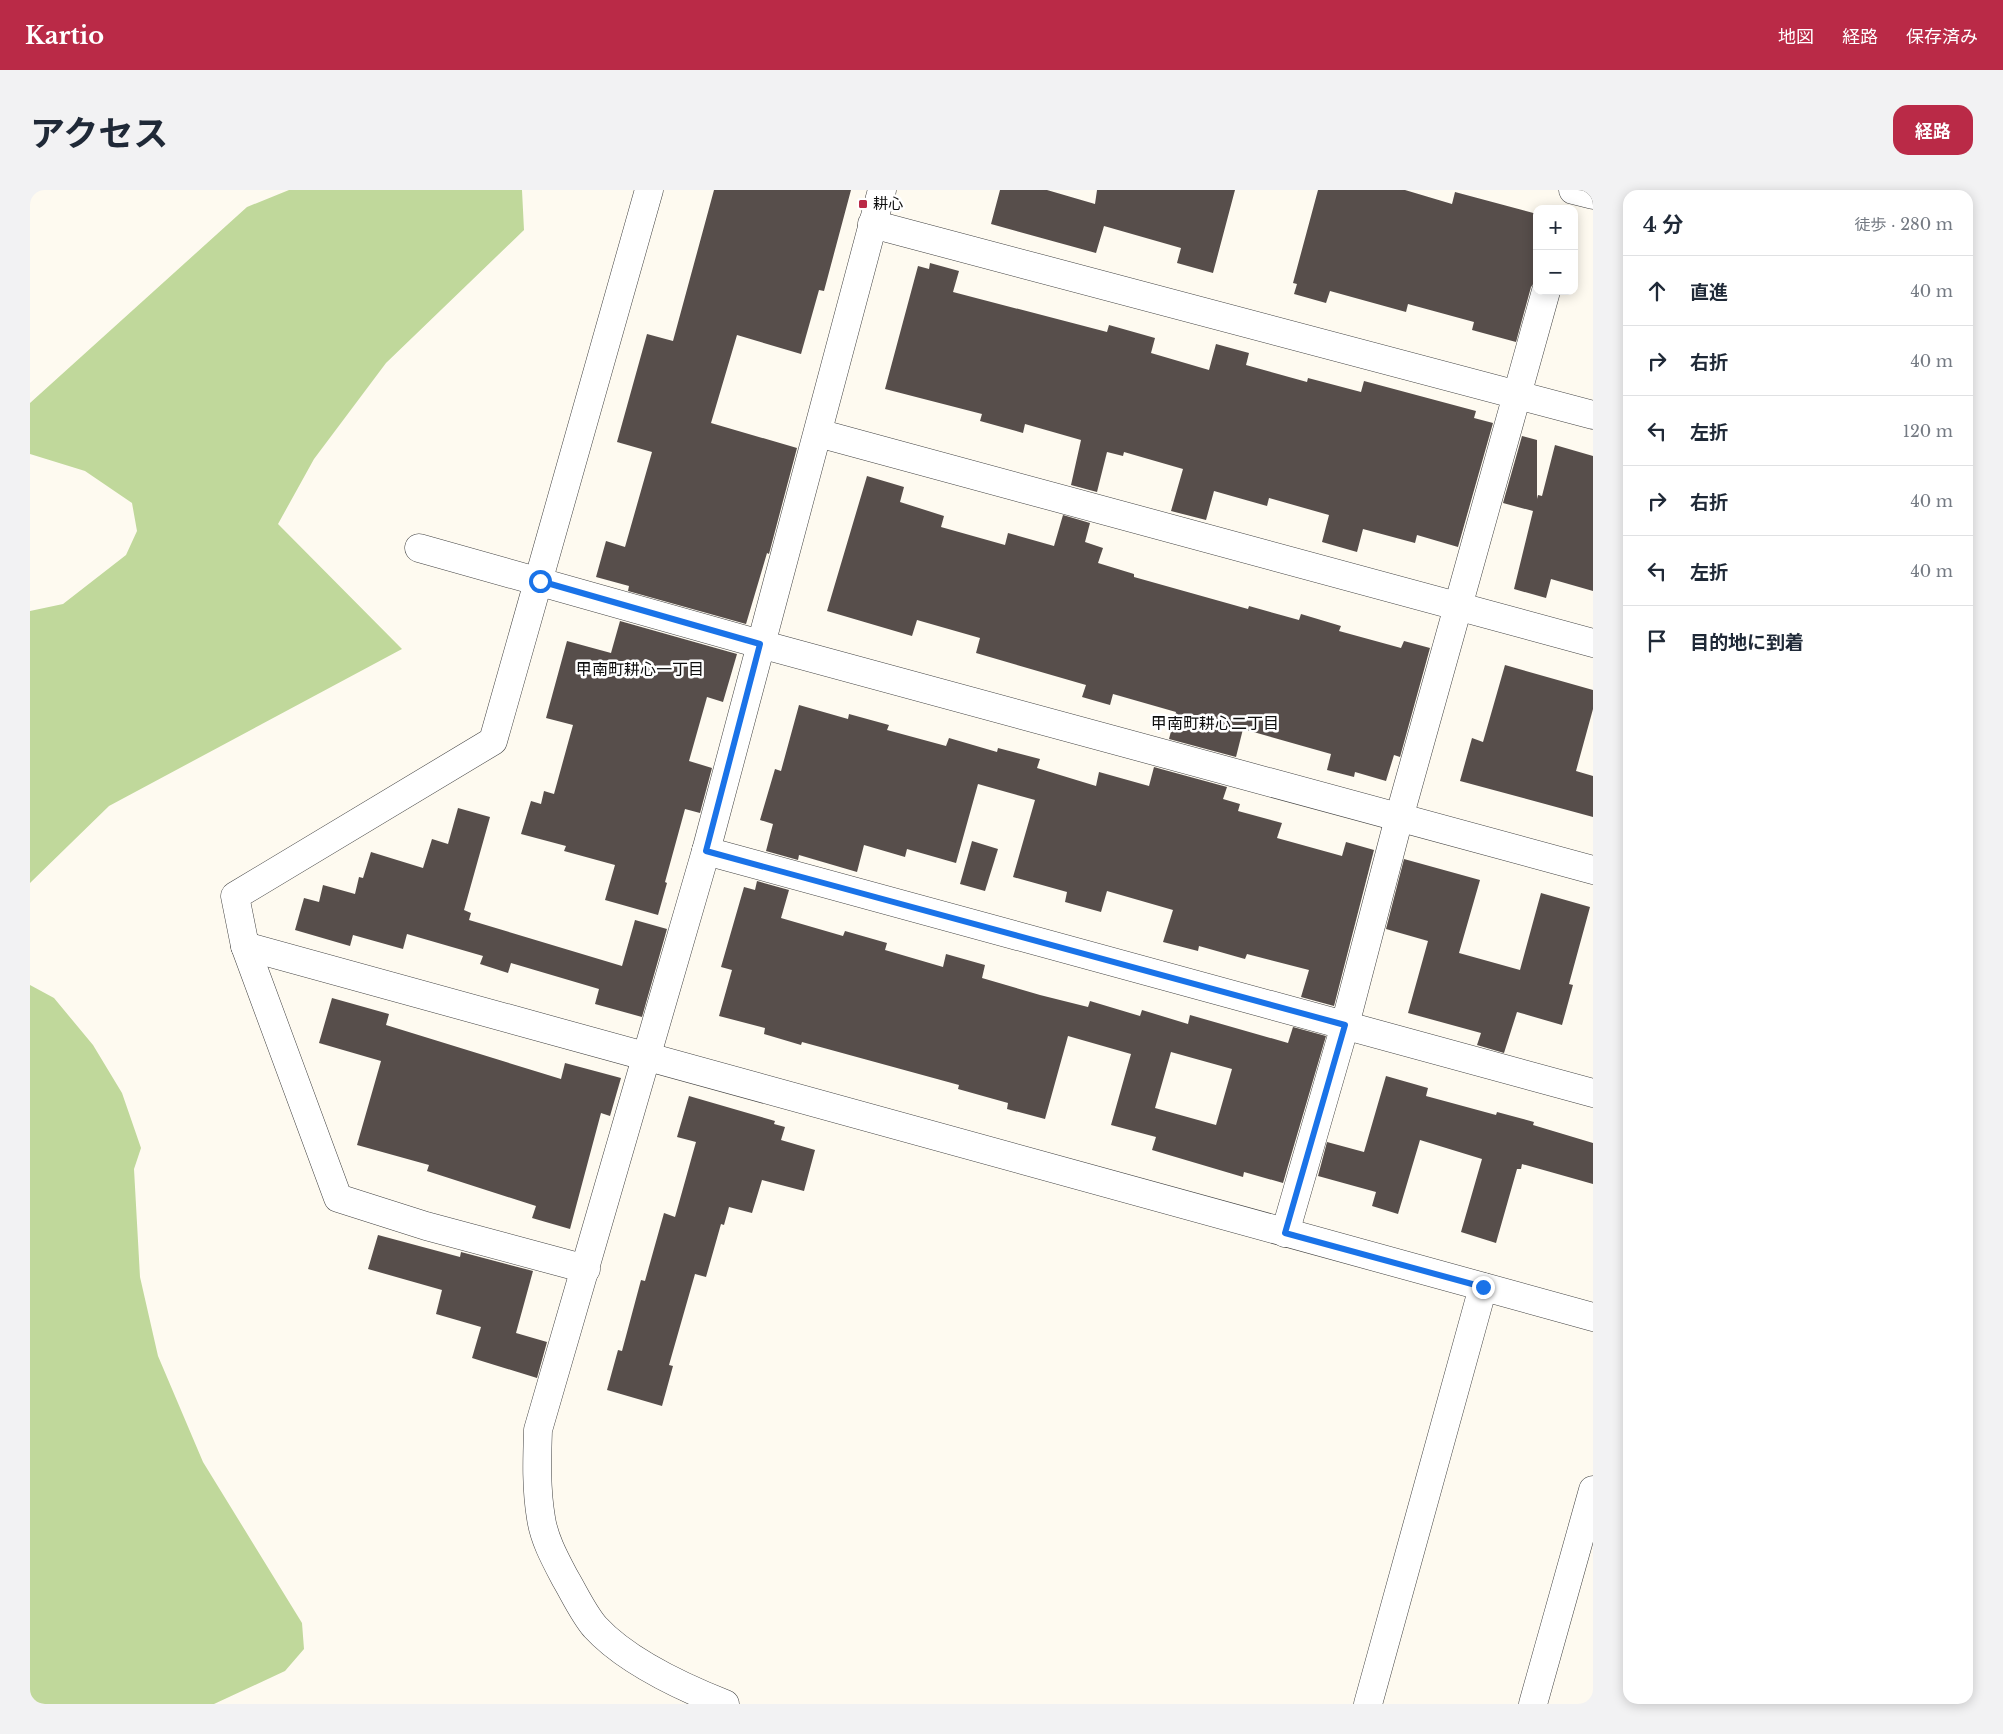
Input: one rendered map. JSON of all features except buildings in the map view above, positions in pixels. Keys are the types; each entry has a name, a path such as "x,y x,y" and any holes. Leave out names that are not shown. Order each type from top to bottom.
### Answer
{"street":[{"path":"586,1269 426,1226 338,1198 245,946 235,896 493,741 540,581 649,190"},
{"path":"726,1704 688,1689 650,1668 620,1649 594,1626 553,1556 541,1520 536,1475 538,1430 706,851 882,190"},
{"path":"1569,205 1573,190 1593,196"},
{"path":"872,224 1593,415"},
{"path":"1285,1233 1345,1025 1457,606 1545,295"},
{"path":"818,433 1593,643"},
{"path":"419,548 760,644 1593,870"},
{"path":"706,851 1593,1093"},
{"path":"245,946 1593,1317"},
{"path":"1368,1704 1483,1287"},
{"path":"1533,1704 1586,1540 1593,1490"}],"green space":[{"path":"289,190 522,190 524,230 386,363 314,459 278,524 402,649 109,806 30,883 30,611 63,604 126,555 137,531 132,503 85,471 30,454 30,403 247,207"},
{"path":"30,985 54,998 93,1045 122,1093 141,1148 134,1169 140,1277 158,1356 203,1462 302,1623 304,1649 285,1671 214,1704 30,1704"}],"place":[{"name":"耕心","path":"863,204"}],"district":[{"name":"甲南町耕心一丁目","path":"640,669"},
{"name":"甲南町耕心二丁目","path":"1215,723"}],"route":[{"path":"540,581 760,644 706,851 1345,1025 1285,1233 1483,1287"}]}
